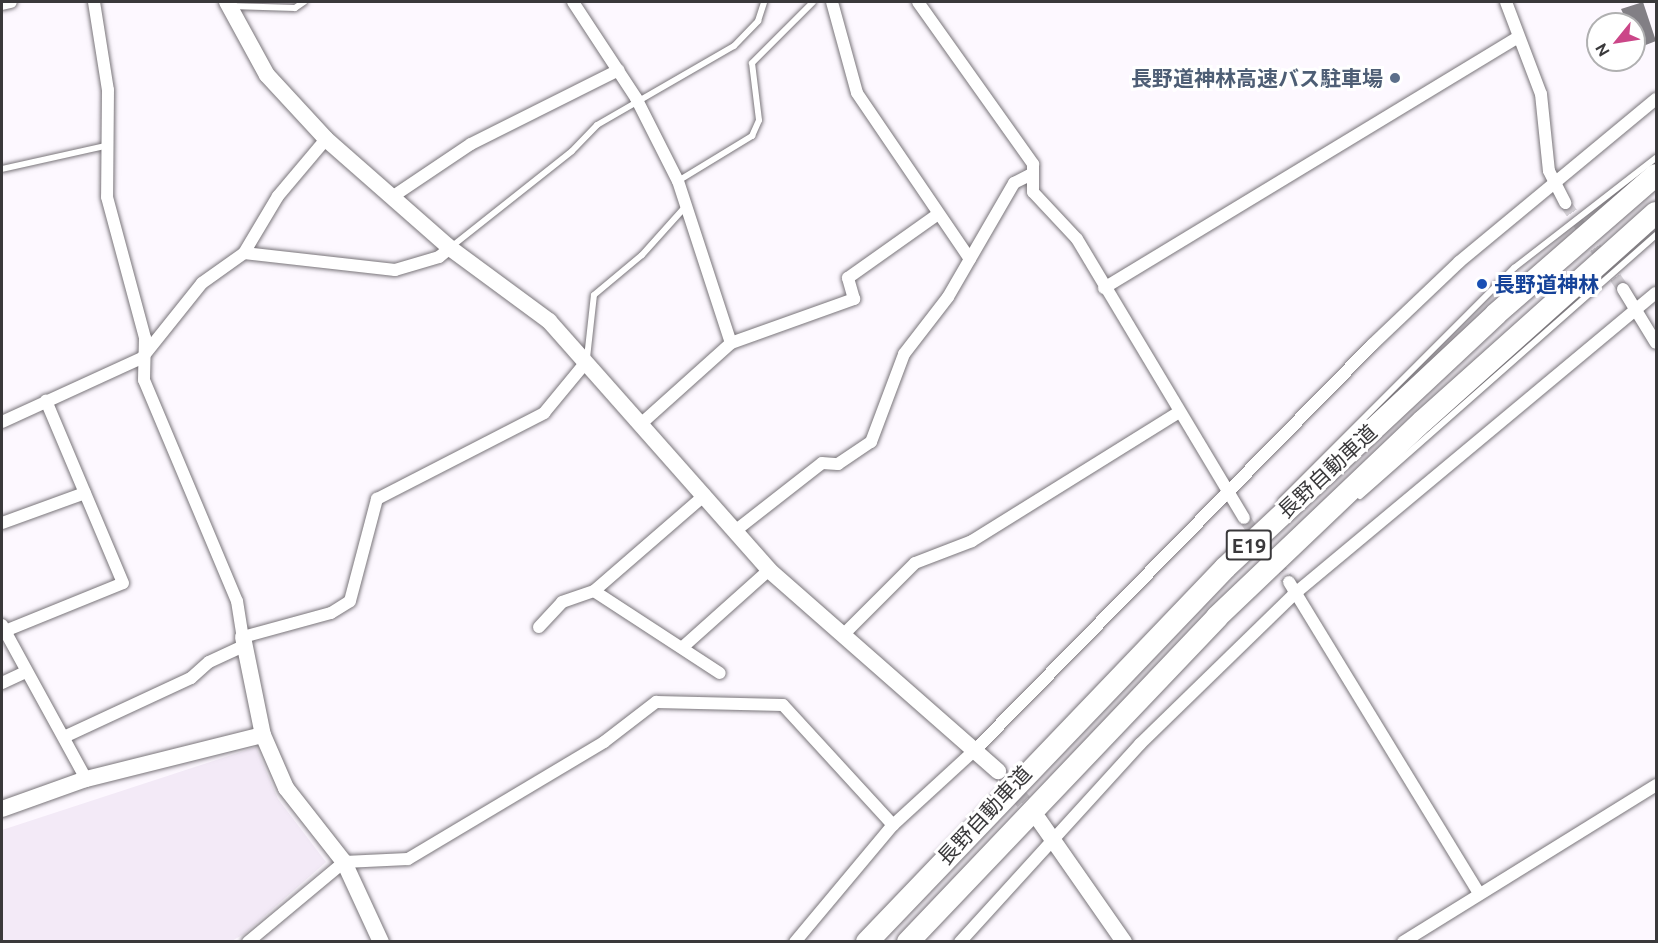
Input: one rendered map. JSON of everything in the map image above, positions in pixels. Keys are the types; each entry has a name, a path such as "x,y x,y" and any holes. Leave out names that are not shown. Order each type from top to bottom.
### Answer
{"highway":[{"name":"長野自動車道","path":"867,942 1091,702 1225,568 1446,360 1656,175"},
{"name":"長野自動車道","path":"908,942 1217,617 1423,421 1656,213"}],"street":[{"path":"2,4 11,2"},
{"path":"94,2 108,90 107,196 145,338 142,358 144,380 237,601 243,642 263,735 286,788 344,862 381,942"},
{"path":"573,2 636,98 678,181 731,343"},
{"path":"832,2 857,93 970,259"},
{"path":"918,2 1033,164 1030,175 1033,192 1077,239 1178,413 1244,518"},
{"path":"1506,2 1516,38 1541,94 1552,183 1565,203"},
{"path":"225,3 267,75 326,139 450,248 549,321 643,422 769,570 845,633 998,771"},
{"path":"1104,288 1516,38"},
{"path":"392,197 471,144 619,70"},
{"path":"795,942 893,825 976,749 1226,492 1433,287 1552,183 1656,99"},
{"path":"2,422 142,358 202,283 244,253 278,195 326,139"},
{"path":"735,531 822,463 838,464 871,442 904,354 970,259 1014,183 1030,175"},
{"path":"643,422 731,343 854,299 848,278 938,214"},
{"path":"244,253 395,270 439,257 450,248"},
{"path":"1623,289 1656,343"},
{"path":"960,942 1054,834 1293,595 1656,292"},
{"path":"64,737 190,678 209,662 243,642 331,613 350,601 377,499 544,413 586,362"},
{"path":"46,401 123,584 3,628 86,779"},
{"path":"845,633 915,563 972,541 1178,413"},
{"path":"2,523 85,493"},
{"path":"539,627 562,602 594,591 705,495"},
{"path":"684,646 769,570"},
{"path":"1289,582 1293,595 1479,892"},
{"path":"594,591 684,646 720,673"},
{"path":"2,683 26,672"},
{"path":"248,942 344,862 408,859 604,742 656,702 783,705 893,825"},
{"path":"2,808 86,779 263,735"},
{"path":"1403,942 1479,892 1656,785"},
{"path":"1039,820 1054,834 1124,942"}],"lane":[{"path":"225,3 295,9 304,2"},
{"path":"450,248 636,98 734,46 758,21 764,2"},
{"path":"678,181 752,136 759,120 753,63 813,2"},
{"path":"2,169 109,145"},
{"path":"1225,568 1272,509 1514,268 1656,158"},
{"path":"586,362 594,295 642,255 686,206"},
{"path":"1355,500 1656,235"},
{"path":"1217,617 1347,508"}],"shaded area":[{"path":"256,747 278,799 326,862 244,934 230,942 2,941 2,830"}],"building":[{"path":"1643,2 1656,41 1646,45 1646,12 1622,12 1621,9"}],"tunnel":[{"path":"1565,203 1623,289"},
{"path":"1244,518 1289,582"},
{"path":"998,771 1038,819"}],"place":[{"name":"長野道神林高速バス駐車場","path":"1395,78"},
{"name":"長野道神林","path":"1482,284"}]}
